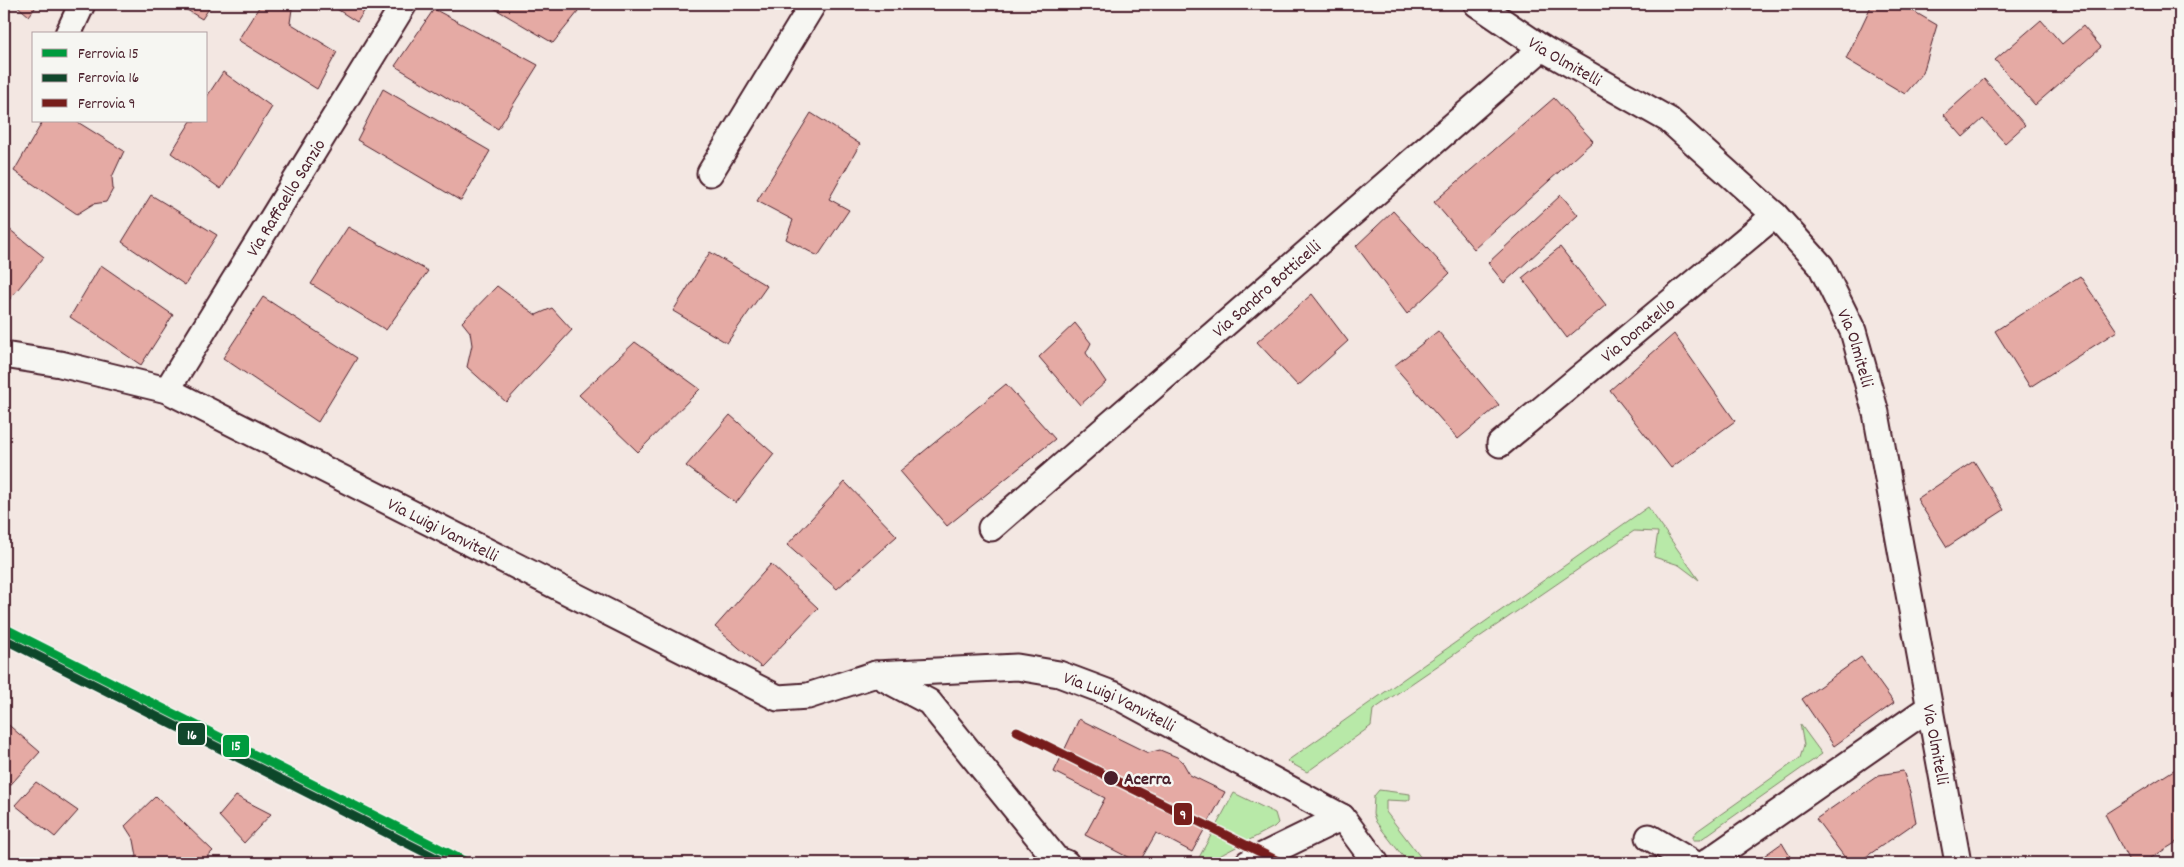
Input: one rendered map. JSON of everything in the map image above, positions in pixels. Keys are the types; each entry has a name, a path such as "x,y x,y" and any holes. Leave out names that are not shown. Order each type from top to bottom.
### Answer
{"street":[{"path":"69,32 82,4"},
{"name":"Via Raffaello Sanzio","path":"167,390 404,4"},
{"path":"710,173 813,4"},
{"name":"Via Olmitelli","path":"1476,4 1542,48 1669,120 1775,215 1821,266 1852,331 1876,413 1958,863"},
{"name":"Via Sandro Botticelli","path":"991,528 1542,48"},
{"name":"Via Donatello","path":"1500,444 1775,215"},
{"name":"Via Luigi Vanvitelli","path":"4,355 60,364 167,390 778,698 808,696 876,674 1017,667 1059,674 1115,695 1342,817 1376,863"},
{"path":"876,674 929,702 1056,859 1066,863"},
{"path":"1706,863 1930,707"},
{"path":"1248,863 1342,817"},
{"path":"1650,836 1693,863"}],"green space":[{"path":"1648,507 1699,580 1679,565 1654,557 1658,532 1634,531 1373,710 1371,726 1307,772 1287,761"},
{"path":"1800,724 1822,754 1700,840 1693,840 1697,831 1800,758 1804,745"},
{"path":"1379,790 1410,794 1410,799 1407,801 1386,800 1386,812 1425,863 1408,863 1376,822 1373,814 1374,796"},
{"path":"1234,793 1275,813 1278,823 1274,827 1206,863 1196,863"}],"building":[{"path":"15,4 38,4 29,16"},
{"path":"177,4 212,4 202,19"},
{"path":"261,4 283,4 292,9 290,23 337,52 317,89 238,40"},
{"path":"329,4 369,4 357,22"},
{"path":"487,4 573,4 578,12 553,43"},
{"path":"1872,4 1901,4 1937,25 1923,73 1905,94 1846,59"},
{"path":"434,9 538,65 498,129 395,66"},
{"path":"2041,20 2062,44 2083,26 2101,47 2035,105 1995,60"},
{"path":"223,72 272,107 221,189 171,153 190,122 208,122 208,95"},
{"path":"1984,79 2025,125 2005,143 1983,119 1963,137 1944,115"},
{"path":"383,89 490,151 461,201 357,140"},
{"path":"1554,98 1593,141 1474,249 1434,202"},
{"path":"811,113 860,144 829,199 849,210 818,256 786,239 793,220 757,201"},
{"path":"42,122 78,122 124,151 112,177 113,189 106,202 93,204 77,214 14,171"},
{"path":"151,195 217,235 185,285 122,242"},
{"path":"1561,195 1578,215 1504,283 1488,263"},
{"path":"1393,211 1450,273 1407,314 1356,246"},
{"path":"4,225 44,257 4,306"},
{"path":"348,227 428,271 386,330 311,284"},
{"path":"1560,247 1606,305 1567,338 1522,278"},
{"path":"710,252 767,286 727,343 673,311"},
{"path":"101,265 173,315 141,365 70,317"},
{"path":"2080,276 2117,331 2030,387 1995,331"},
{"path":"497,286 536,315 552,308 572,330 506,402 467,367 472,345 470,332 462,322"},
{"path":"1312,294 1348,341 1298,386 1257,342"},
{"path":"263,297 357,358 318,422 223,358"},
{"path":"1075,323 1091,343 1086,353 1106,382 1080,405 1039,357"},
{"path":"1438,331 1499,405 1458,439 1394,366"},
{"path":"1674,334 1735,421 1671,468 1610,390"},
{"path":"635,342 700,389 638,452 579,395"},
{"path":"1006,384 1055,439 947,526 900,471"},
{"path":"730,415 774,454 736,503 686,466"},
{"path":"1974,461 2004,510 1947,547 1917,499"},
{"path":"845,482 897,536 837,589 787,545"},
{"path":"771,564 818,608 761,667 715,627"},
{"path":"1861,657 1894,703 1834,746 1802,699"},
{"path":"1079,719 1148,753 1160,750 1177,757 1182,761 1190,775 1225,792 1192,852 1156,833 1139,863 1085,835 1105,798 1054,772"},
{"path":"4,721 40,752 4,792"},
{"path":"2180,766 2180,840 2143,863 2130,863 2105,814"},
{"path":"1903,771 1910,792 1916,822 1857,863 1849,863 1816,819 1879,775"},
{"path":"36,782 78,811 55,837 15,805"},
{"path":"156,796 213,851 200,863 132,863 137,856 134,840 125,826"},
{"path":"236,796 271,814 244,843 219,816"},
{"path":"1782,843 1794,863 1754,863"}],"rail line":[{"name":"15","path":"4,628 468,863"},
{"name":"16","path":"4,639 446,863"},
{"name":"9","path":"1017,731 1282,863"}],"place":[{"name":"Acerra","path":"1111,778"}]}
